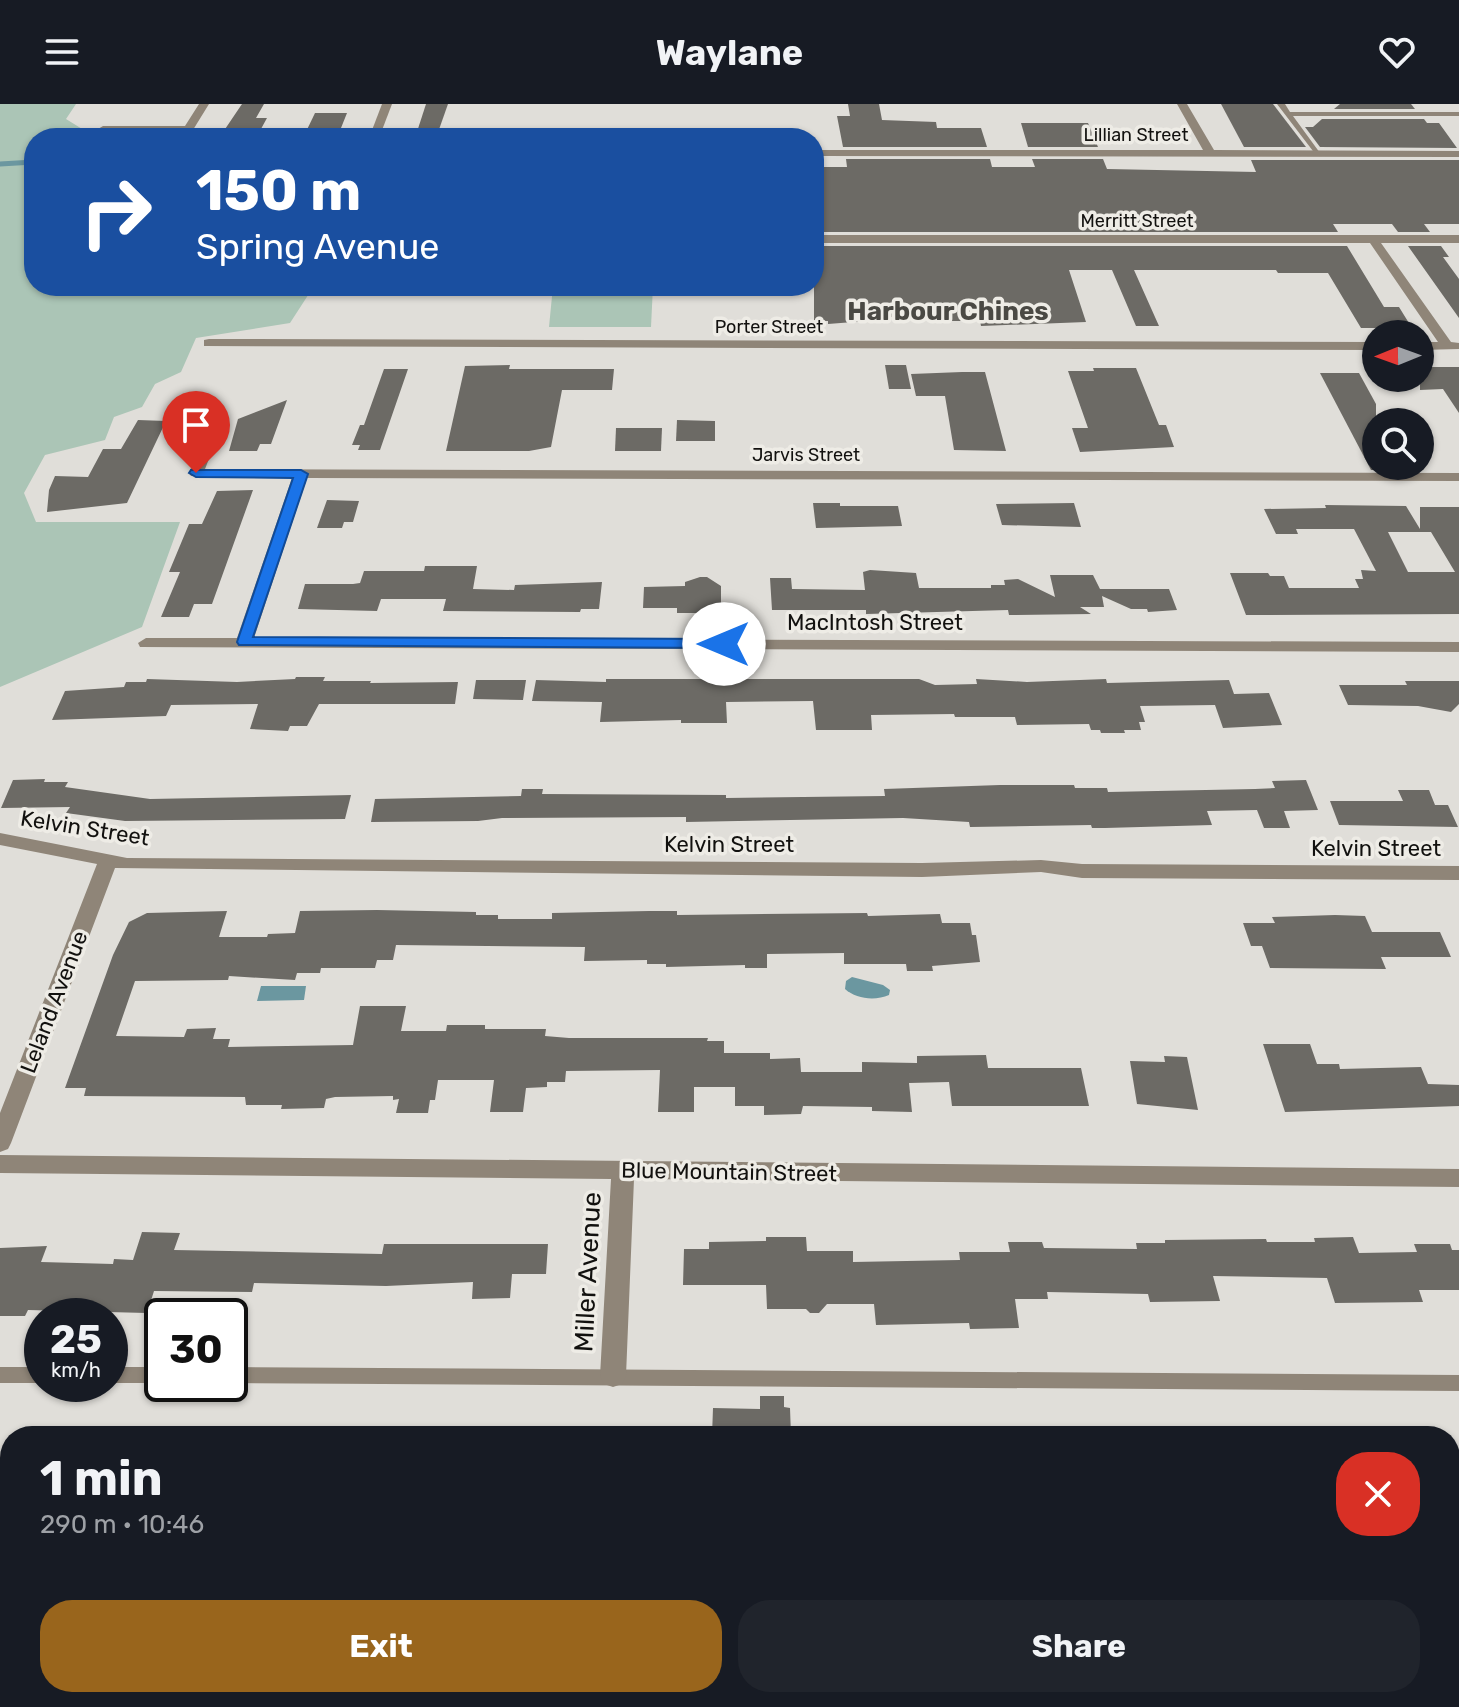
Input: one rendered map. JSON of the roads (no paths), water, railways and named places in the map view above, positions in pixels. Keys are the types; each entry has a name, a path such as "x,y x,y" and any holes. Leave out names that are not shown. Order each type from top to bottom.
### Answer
{"street":[{"path":"190,128 204,104"},
{"path":"378,128 387,104"},
{"path":"1182,104 1210,153"},
{"name":"Lillian Street","path":"824,153 1459,154"},
{"name":"Merritt Street","path":"824,239 1459,239"},
{"path":"1373,239 1453,346"},
{"name":"Porter Street","path":"209,343 1362,346"},
{"name":"Jarvis Street","path":"212,433 196,473 1459,477"},
{"path":"244,642 301,474"},
{"name":"MacIntosh Street","path":"146,643 1459,647"},
{"name":"Kelvin Street","path":"0,839 143,864 906,870 1041,866 1082,871 1459,873"},
{"name":"Leland Avenue","path":"0,1143 108,860"},
{"name":"Blue Mountain Street","path":"0,1164 1459,1178"},
{"name":"Miller Avenue","path":"613,1376 623,1171"}],"lane":[{"path":"1281,104 1316,153"},
{"path":"1288,114 1459,114"},
{"path":"0,1375 24,1375"},
{"path":"248,1375 1459,1383"}],"water":[{"path":"852,977 883,985 890,990 889,995 872,998 855,995 845,989 846,981"},
{"path":"261,986 306,986 304,1000 257,1001"}],"waterway":[{"path":"0,164 24,163"}],"district":[{"name":"Harbour Chines","path":"948,311"}]}
